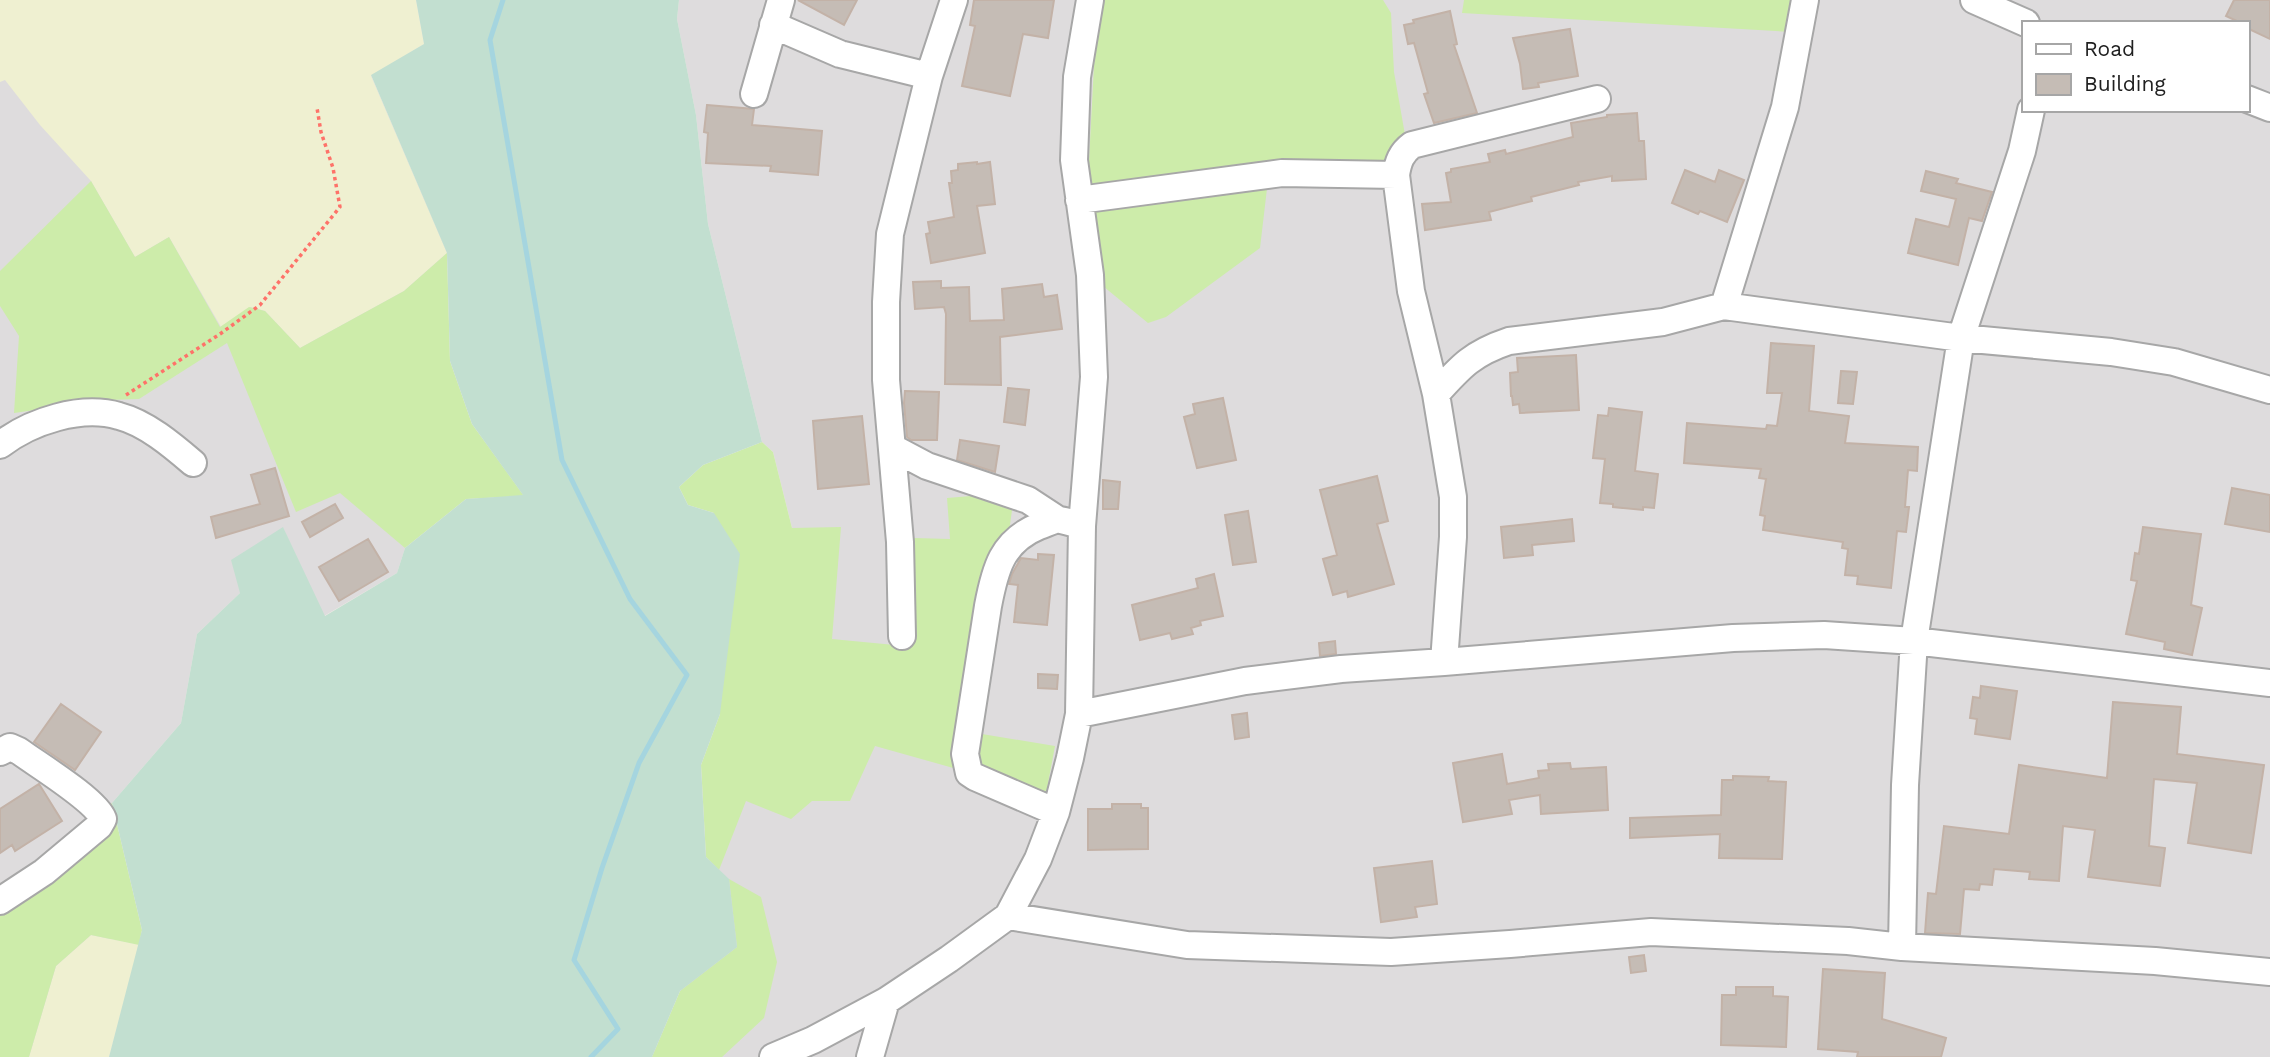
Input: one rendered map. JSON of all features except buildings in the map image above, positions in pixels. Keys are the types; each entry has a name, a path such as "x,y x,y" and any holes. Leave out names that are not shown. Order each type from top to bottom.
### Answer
{"street":[{"path":"902,636 900,542 886,380 886,302 890,234 929,76 954,0"},
{"path":"773,1057 813,1040 886,1001 950,959 1008,916 1038,859 1056,812 1079,714 1070,523 1094,377 1090,275 1074,160 1077,77 1090,0"},
{"path":"1724,306 1785,107 1805,0"},
{"path":"1974,0 2022,21"},
{"path":"754,94 777,12 841,54 929,76"},
{"path":"1444,662 1453,537 1453,497 1436,394 1411,290 1396,175 1400,157 1412,145 1597,99"},
{"path":"1902,947 1905,785 1914,641 1961,338 2022,152 2031,112"},
{"path":"1079,200 1282,173 1396,175"},
{"path":"1436,394 1462,364 1487,349 1509,341 1663,322 1724,306 1961,338 2111,352 2174,362 2270,390"},
{"path":"0,444 38,424 93,412 128,419 170,444 193,463"},
{"path":"893,448 927,466 1028,500 1070,523"},
{"path":"1056,812 975,778 970,773 965,754 992,583 1000,561 1012,542 1027,531 1070,523"},
{"path":"1079,714 1245,681 1341,669 1733,638 1824,635 1914,641 2270,683"},
{"path":"0,752 10,747 19,751 85,798 101,812 103,819 99,826 44,872 0,901"},
{"path":"1008,916 1188,945 1391,951 1651,932 1848,941 1902,947 2155,961 2270,972"},
{"path":"870,1057 886,1001"}],"path":[{"path":"125,396 260,305 340,207 317,108"}],"shaded area":[{"path":"0,0 416,0 371,76 447,253 405,548 397,573 324,616 283,528 240,593 197,634 181,723 112,803 109,1057 0,1057"},
{"path":"679,0 2270,0 2270,1057 652,1057 729,880 706,857 840,528 792,528 773,452 762,442 708,224 696,115 677,19"}],"green space":[{"path":"0,0 416,0 424,44 371,76 447,253 404,291 300,348 265,311 250,307 221,327 169,237 135,257 91,181 40,125 5,80 0,82"},
{"path":"416,0 679,0 677,19 696,115 708,224 762,442 703,465 679,487 688,505 714,513 740,554 720,714 701,765 706,857 729,879 737,947 680,991 652,1057 109,1057 142,930 112,803 181,723 197,634 240,593 231,560 283,527 325,616 397,573 405,548 466,499 523,495 472,424 450,361 447,253 371,75 424,44"},
{"path":"1103,0 1383,0 1391,13 1394,72 1408,152 1391,170 1270,163 1260,248 1166,317 1148,323 1098,282 1089,161 1096,27"},
{"path":"1464,0 1797,0 1791,32 1462,13"},
{"path":"91,181 135,257 169,237 220,327 249,307 265,311 300,348 404,291 447,253 450,361 472,424 524,496 466,499 405,548 340,493 296,512 227,343 139,399 107,400 14,413 19,336 0,306 0,271"},
{"path":"762,442 773,452 792,528 841,527 832,639 905,646 913,609 914,538 950,539 947,498 971,496 1012,510 982,734 1055,746 1046,794 875,746 850,801 812,801 791,819 746,801 719,870 706,857 701,765 720,714 714,513 688,505 679,487 703,465"},
{"path":"112,803 142,930 139,945 91,935 56,966 29,1057 0,1057 0,905 29,898 27,877 78,838"},
{"path":"729,879 761,897 777,962 764,1018 722,1057 652,1057 680,991 737,947"},
{"path":"91,935 139,945 109,1057 29,1057 56,966"}],"waterway":[{"path":"503,0 490,40 562,460 630,599 687,675 639,763 602,868 574,960 618,1029 591,1057"}]}
